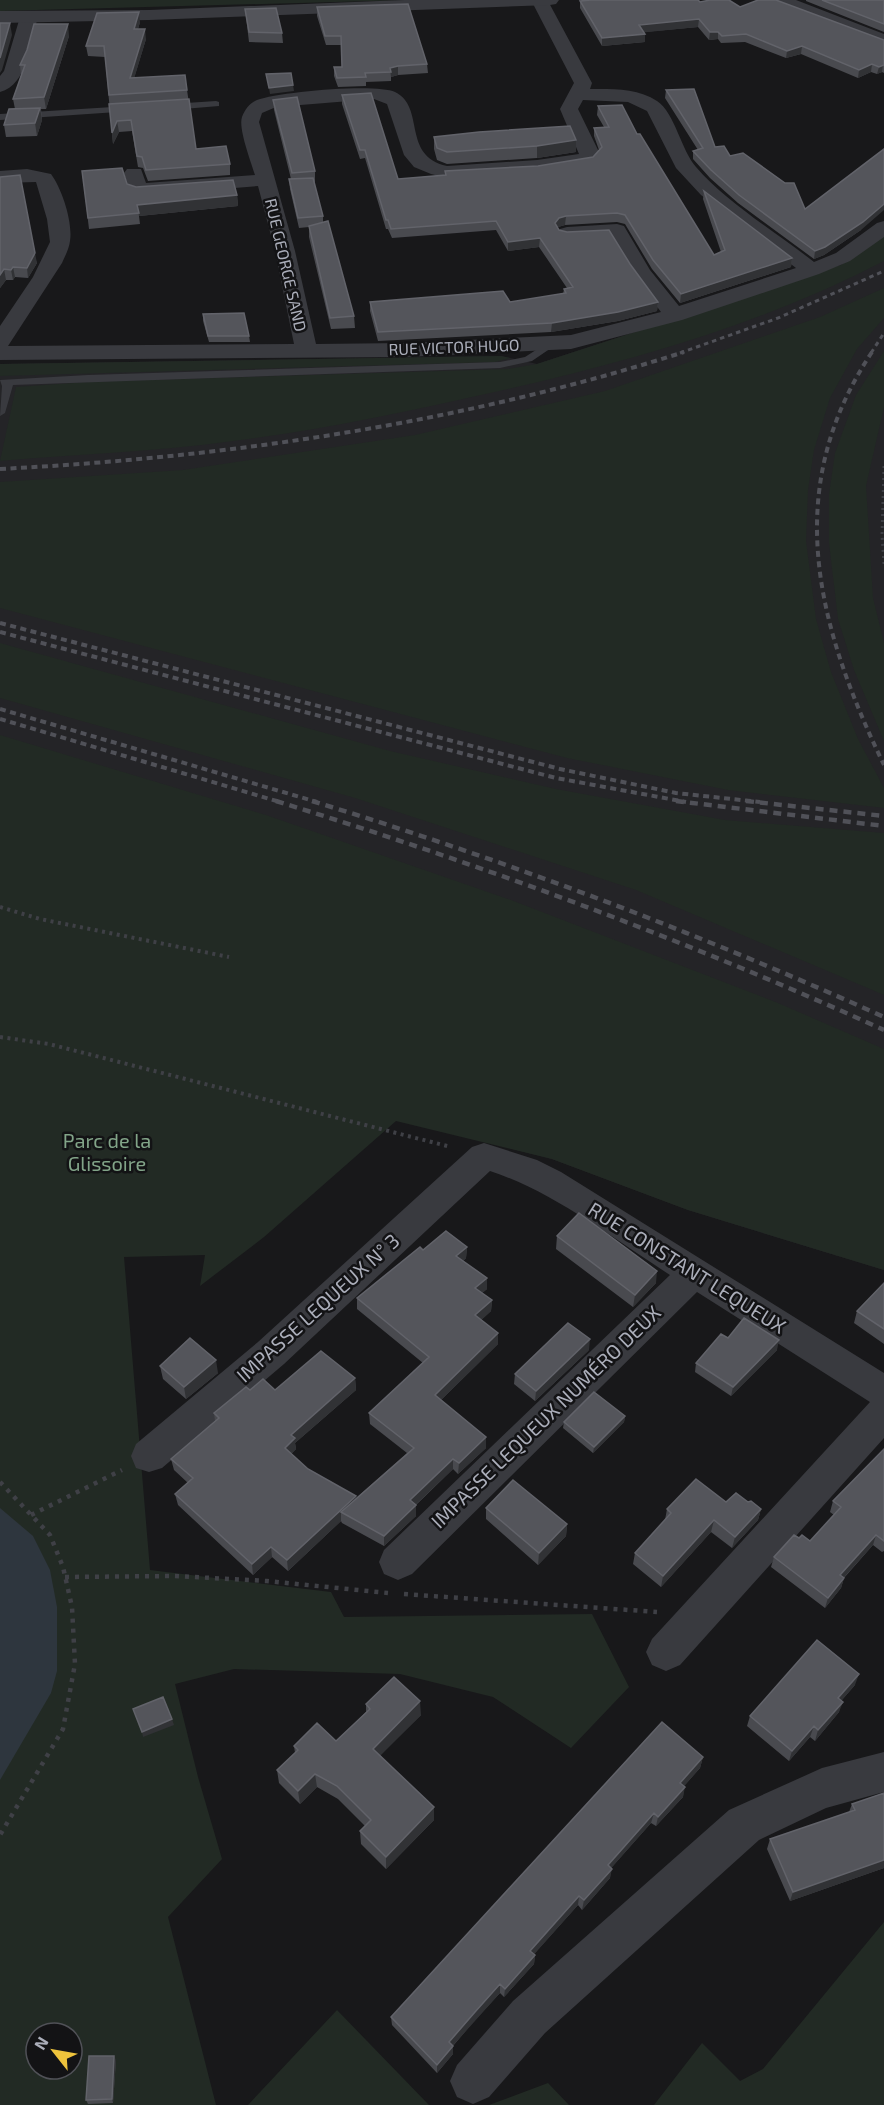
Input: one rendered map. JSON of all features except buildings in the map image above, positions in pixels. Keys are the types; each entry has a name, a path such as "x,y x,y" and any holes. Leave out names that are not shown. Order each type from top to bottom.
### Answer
{"street":[{"name":"RUE GEORGE SAND","path":"306,350 285,251 250,122 251,114 261,104 374,93 388,96 398,105 414,157 422,166 447,172 585,159 589,156 589,152 569,109 583,83 539,0"},
{"path":"0,17 550,0"},
{"path":"779,0 884,40"},
{"path":"0,86 13,73 29,17"},
{"path":"578,94 622,95 648,102 655,108 686,168 708,191 812,270"},
{"name":"RUE GEORGE SAND","path":"134,173 137,190 264,180"},
{"path":"0,177 27,175 45,178 60,243 0,342"},
{"name":"RUE VICTOR HUGO","path":"0,353 406,350 550,344 588,339 674,315 812,270 843,257 884,226"},
{"path":"566,233 617,230 641,272 674,315"},
{"path":"0,301 24,304"},
{"name":"RUE CONSTANT LEQUEUX","path":"484,1156 525,1168 549,1181 884,1392"},
{"name":"IMPASSE LEQUEUX N° 3","path":"149,1456 271,1353 484,1156"},
{"name":"IMPASSE LEQUEUX NUMÉRO DEUX","path":"398,1562 693,1273"},
{"path":"666,1652 884,1412"},
{"path":"473,2082 529,2017 744,1825 822,1789 884,1772"}],"lane":[{"path":"156,108 216,104"},
{"path":"0,117 144,108"},
{"path":"0,413 4,383 87,378 500,365 528,359 550,344"}],"path":[{"path":"884,466 882,535 884,564"},
{"path":"0,907 40,919 229,957"},
{"path":"0,1037 49,1044 484,1156"},
{"path":"31,1515 149,1456"},
{"path":"0,1482 50,1535 63,1567 72,1607 75,1664 63,1729 0,1836"}],"shaded area":[{"path":"884,235 884,1270 688,1210 552,1159 0,1019 0,364 501,356 537,364 841,265"},
{"path":"0,1508 33,1536 50,1570 57,1607 57,1671 51,1693 0,1780"}],"green space":[{"path":"0,0 408,0 0,11"},
{"path":"884,235 884,261 838,283 744,322 598,367 433,406 300,431 175,448 0,461 16,387 88,382 508,369 537,364 841,265"},
{"path":"884,288 884,318 857,349 830,398 814,450 808,490 806,541 816,619 831,672 858,739 884,788 884,808 728,790 567,758 0,608 0,482 183,470 415,435 605,391 820,317"},
{"path":"884,351 884,407 866,486 873,598 884,643 884,741 854,670 838,619 829,543 829,494 835,453 856,395"},
{"path":"501,356 510,358 495,362 0,376 0,364"},
{"path":"0,643 390,751 556,789 725,820 884,833 884,995 636,890 355,798 0,698"},
{"name":"Parc de la Glissoire","path":"0,735 266,815 511,900 778,1003 884,1049 884,1270 688,1210 552,1159 396,1121 264,1237 200,1286 205,1255 124,1257 150,1570 331,1592 344,1617 592,1614 629,1687 571,1748 493,1697 400,1674 234,1669 175,1684 198,1777 222,1859 168,1917 216,2105 0,2105"},
{"path":"884,1922 884,2105 654,2105 702,2043 740,2081 763,2069"},
{"path":"337,2010 429,2105 248,2105"},
{"path":"548,2083 569,2105 489,2105"}],"railway":[{"path":"680,353 778,318 884,271"},
{"path":"871,353 884,333"},
{"path":"0,469 174,456 346,433 516,399 684,352"},
{"path":"872,352 843,404 826,455 818,507 818,558 827,610 841,661 860,713 884,765"},
{"path":"0,623 560,769 676,793 760,802"},
{"path":"0,632 556,778 686,802"},
{"path":"0,709 317,802"},
{"path":"0,719 280,802"},
{"path":"276,801 430,851 583,906 735,965 884,1030"},
{"path":"312,801 458,848 602,900 744,956 884,1017"},
{"path":"676,801 884,826"},
{"path":"746,801 884,816"}]}
